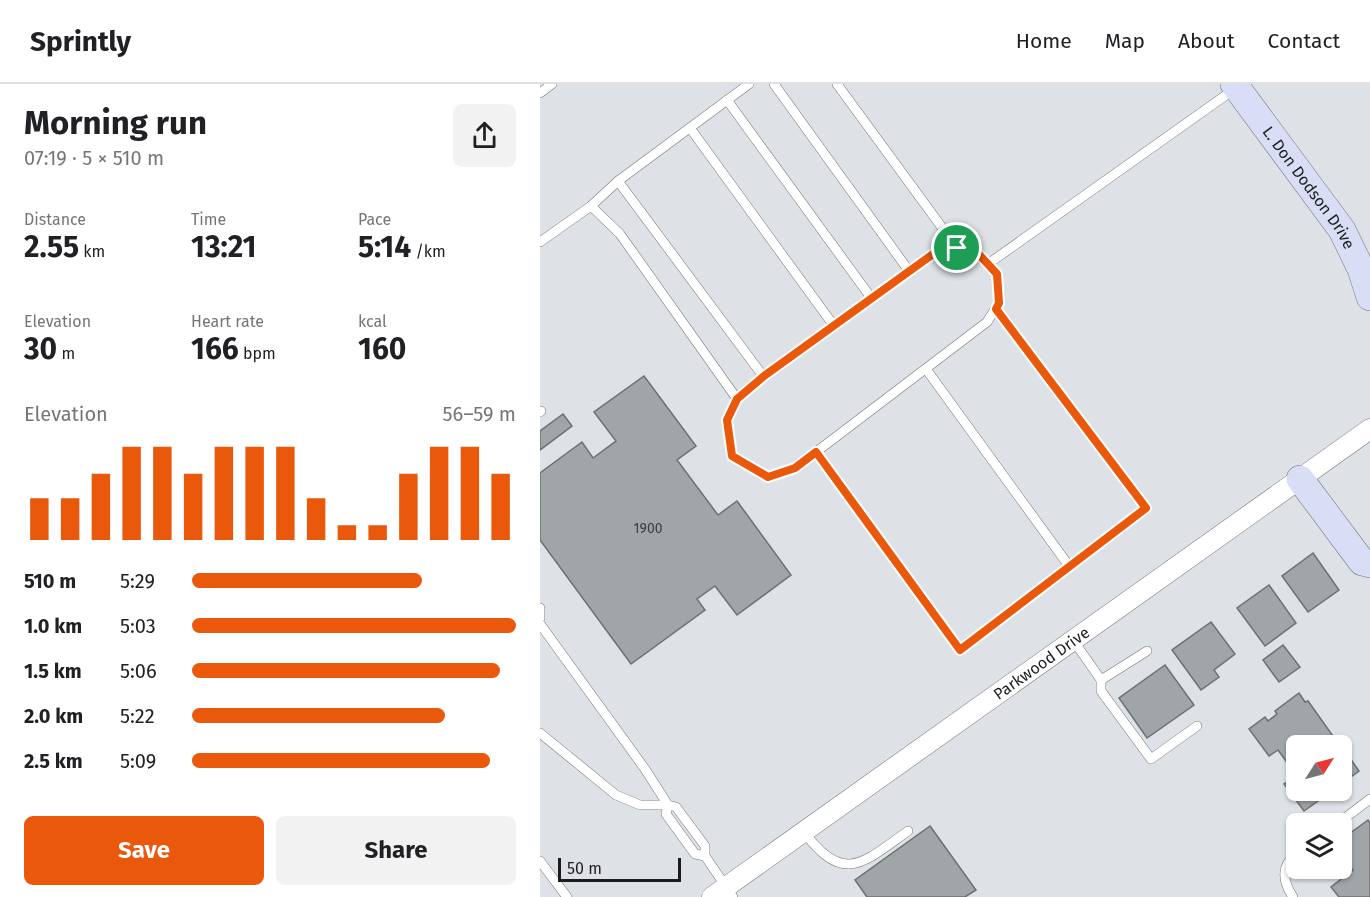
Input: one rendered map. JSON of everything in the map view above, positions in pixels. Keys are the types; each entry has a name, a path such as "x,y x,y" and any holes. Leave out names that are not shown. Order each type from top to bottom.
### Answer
{"street":[{"name":"L. Don Dodson Drive","path":"1235,86 1342,230 1366,267 1370,297"},
{"name":"Parkwood Drive","path":"724,894 804,832 1370,429"},
{"path":"1299,479 1362,562 1370,564"}],"lane":[{"path":"540,93 552,84"},
{"path":"540,242 591,206 618,181 749,84"},
{"path":"774,84 909,271"},
{"path":"837,84 957,248"},
{"path":"988,264 1235,86"},
{"path":"727,100 872,299"},
{"path":"690,128 834,326"},
{"path":"618,181 764,376"},
{"path":"591,206 620,234 737,399"},
{"path":"957,248 973,248 997,274 999,303 987,322 795,468 768,477 732,456 727,420 737,399 764,376 940,249 957,248"},
{"path":"816,452 960,650 1146,508 996,309"},
{"path":"926,369 1069,566"},
{"path":"540,608 540,618"},
{"path":"540,624 645,769 668,805"},
{"path":"1073,640 1101,680 1101,691 1151,759 1197,726"},
{"path":"1101,680 1147,651"},
{"path":"540,733 616,795 640,805 676,807 705,846 705,856 724,894"},
{"path":"1351,813 1370,799"},
{"path":"804,832 816,848 839,864 863,863 908,831"},
{"path":"540,861 567,897"},
{"path":"1286,866 1284,869 1285,883 1293,897"}],"building":[{"path":"644,376 696,446 677,460 718,515 737,501 791,575 737,615 715,586 697,599 705,610 631,664 540,540 540,473 582,442 593,458 616,441 594,412"},
{"path":"563,414 572,426 540,450 540,431"},
{"path":"1313,553 1339,590 1308,612 1282,576"},
{"path":"1269,585 1296,623 1265,646 1237,608"},
{"path":"1211,622 1235,654 1214,670 1219,677 1201,690 1172,650"},
{"path":"1283,645 1300,667 1279,682 1263,660"},
{"path":"1165,665 1194,705 1147,738 1119,698"},
{"path":"1299,693 1305,702 1308,701 1332,735 1286,735 1286,761 1278,750 1269,756 1249,729 1265,717 1268,721 1277,714 1275,711"},
{"path":"1352,761 1359,771 1352,776"},
{"path":"1297,801 1318,801 1304,811"},
{"path":"1368,820 1370,823 1370,897 1339,897 1331,887 1341,879 1352,879 1352,832"},
{"path":"930,826 976,890 965,897 867,897 855,880"}],"route":[{"path":"957,248 973,248 997,274 999,303 996,309 1146,508 960,650 816,452 795,468 768,477 732,456 727,420 737,399 764,376 940,249 957,248"}]}
